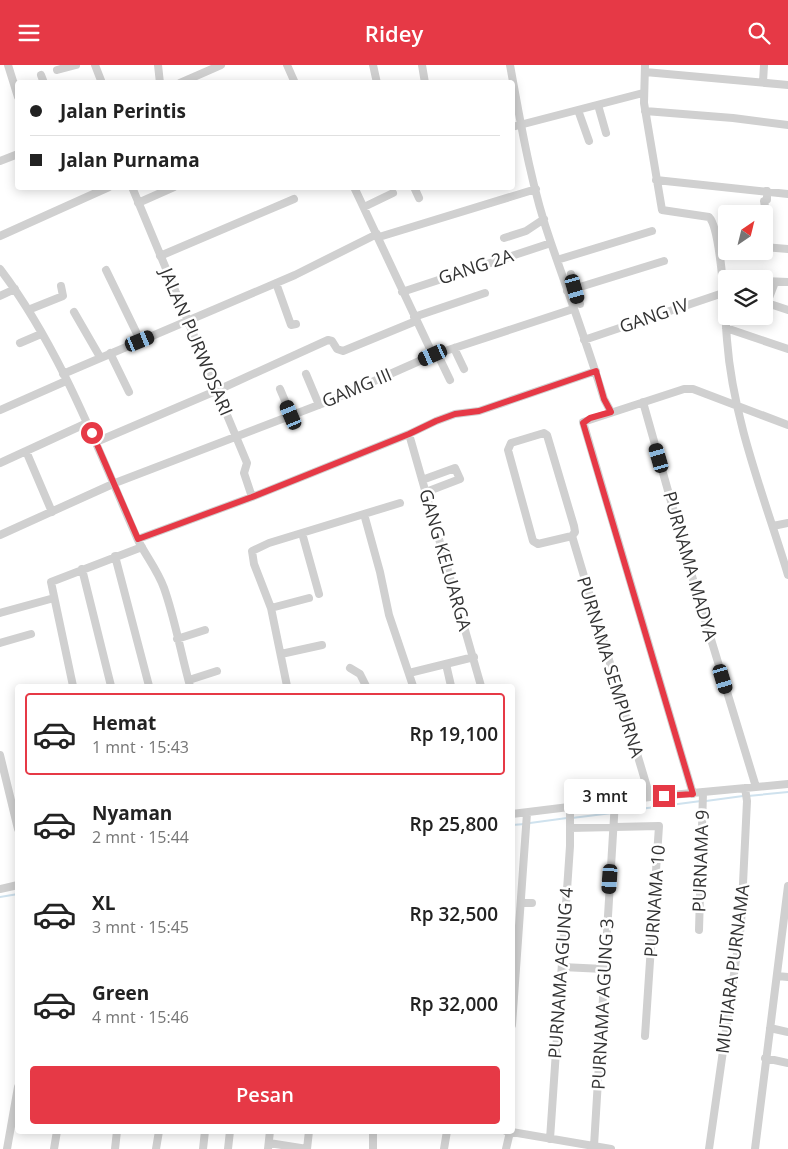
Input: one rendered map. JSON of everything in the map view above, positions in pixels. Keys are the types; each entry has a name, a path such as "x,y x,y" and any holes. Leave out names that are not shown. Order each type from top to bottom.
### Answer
{"street":[{"path":"8,65 15,87"},
{"path":"57,70 76,65"},
{"path":"95,65 101,80"},
{"path":"158,65 160,80"},
{"path":"187,80 221,65"},
{"path":"287,65 293,80"},
{"path":"373,65 376,80"},
{"path":"422,65 424,80"},
{"path":"510,65 512,80"},
{"path":"763,82 764,65"},
{"path":"718,236 710,218 662,210 645,111 643,93 645,68 788,85"},
{"path":"517,126 643,93"},
{"path":"598,105 606,133"},
{"path":"515,109 517,126 551,243 571,290 580,304"},
{"path":"578,110 589,141"},
{"path":"645,111 733,118 788,125"},
{"path":"0,161 15,155"},
{"path":"656,180 788,193"},
{"path":"0,410 64,378 100,357 276,283 378,235 536,189"},
{"path":"0,236 103,190"},
{"name":"JALAN PURWOSARI","path":"133,190 248,465 244,473 252,497"},
{"path":"138,203 167,190"},
{"path":"356,190 378,235 415,319 450,380"},
{"path":"415,190 419,198"},
{"path":"765,205 767,191"},
{"path":"364,207 393,193"},
{"path":"160,256 294,199"},
{"path":"504,238 528,230 544,219"},
{"path":"557,260 652,231"},
{"name":"GANG 2A","path":"402,292 551,243"},
{"path":"773,248 788,249"},
{"path":"571,290 664,261"},
{"path":"0,269 16,289 64,378 115,483 140,543 160,576 190,683 217,671"},
{"path":"106,270 140,341"},
{"path":"571,274 573,309 596,371 604,399 611,412"},
{"path":"773,287 775,282 788,282"},
{"path":"276,283 291,325 296,324"},
{"path":"28,311 63,296 61,286"},
{"path":"0,296 16,289"},
{"path":"96,442 328,340 332,341 338,350 347,350 415,319 485,293"},
{"name":"GANG IV","path":"584,340 651,319 718,295"},
{"path":"773,305 788,310"},
{"name":"GAMG III","path":"0,535 115,483 319,405 435,354 573,309"},
{"path":"74,312 100,357"},
{"path":"726,325 729,365 736,405 788,575"},
{"path":"726,328 788,349"},
{"path":"20,343 41,334"},
{"path":"454,348 464,369"},
{"path":"110,353 128,392"},
{"path":"73,684 52,581 449,416 479,411 596,371"},
{"path":"306,374 319,405"},
{"path":"280,389 291,415"},
{"path":"693,794 583,423 590,418 684,389 693,389 788,425"},
{"name":"PURNAMA MADYA","path":"643,402 696,590 756,787"},
{"path":"0,463 87,423"},
{"name":"PURNAMA SEMPURNA","path":"572,536 538,545 534,541 508,449 511,443 544,433 547,435 574,526 575,532 572,536 650,797"},
{"name":"GANG KELUARGA","path":"409,434 481,684"},
{"path":"26,451 52,512"},
{"path":"422,480 455,467 460,479 426,492"},
{"path":"287,684 271,608 254,564 252,551 269,543 400,503"},
{"path":"364,514 380,572 388,615 412,684"},
{"path":"773,526 788,523"},
{"path":"302,533 319,594"},
{"path":"115,556 148,684"},
{"path":"82,569 111,684"},
{"path":"0,613 54,598"},
{"path":"271,608 309,598"},
{"path":"178,639 205,630"},
{"path":"0,643 30,634"},
{"path":"281,654 322,645"},
{"path":"409,673 474,657"},
{"path":"446,664 451,684"},
{"path":"350,668 360,674 365,684"},
{"path":"0,755 15,817"},
{"path":"515,812 527,815 570,808 615,804 650,797 693,794 703,796 746,795 756,787 788,784"},
{"name":"MUTIARA PURNAMA","path":"709,1149 741,925 746,795"},
{"name":"PURNAMA 9","path":"699,930 703,796"},
{"name":"PURNAMA AGUNG 3","path":"594,1146 615,804"},
{"name":"PURNAMA AGUNG 4","path":"550,1139 562,967 570,808"},
{"path":"515,984 527,815"},
{"name":"PURNAMA 10","path":"570,825 614,822 657,825 660,828 645,1036"},
{"path":"0,889 15,886"},
{"path":"755,1149 788,886"},
{"path":"521,903 532,903"},
{"path":"562,967 604,969"},
{"path":"777,976 788,977"},
{"path":"770,1028 788,1032"},
{"path":"765,1058 788,1063"},
{"path":"7,1149 15,1104"},
{"path":"515,1133 576,1146 594,1146 611,1149"},
{"path":"54,1149 56,1134"},
{"path":"115,1149 118,1134"},
{"path":"156,1149 158,1134"},
{"path":"203,1149 205,1134"},
{"path":"228,1149 230,1134"},
{"path":"268,1146 308,1149 309,1134"},
{"path":"373,1134 373,1149"},
{"path":"444,1149 446,1134"},
{"path":"506,1149 510,1134"}],"waterway":[{"path":"748,796 788,792"},
{"path":"706,801 743,796"},
{"path":"617,812 701,801"},
{"path":"572,818 612,813"},
{"path":"530,823 567,818"},
{"path":"515,825 525,824"},
{"path":"0,897 15,894"}],"route":[{"path":"92,433 138,539 252,497 455,414 479,411 596,371 604,399 611,412 590,418 583,423 693,794 664,796"}]}
